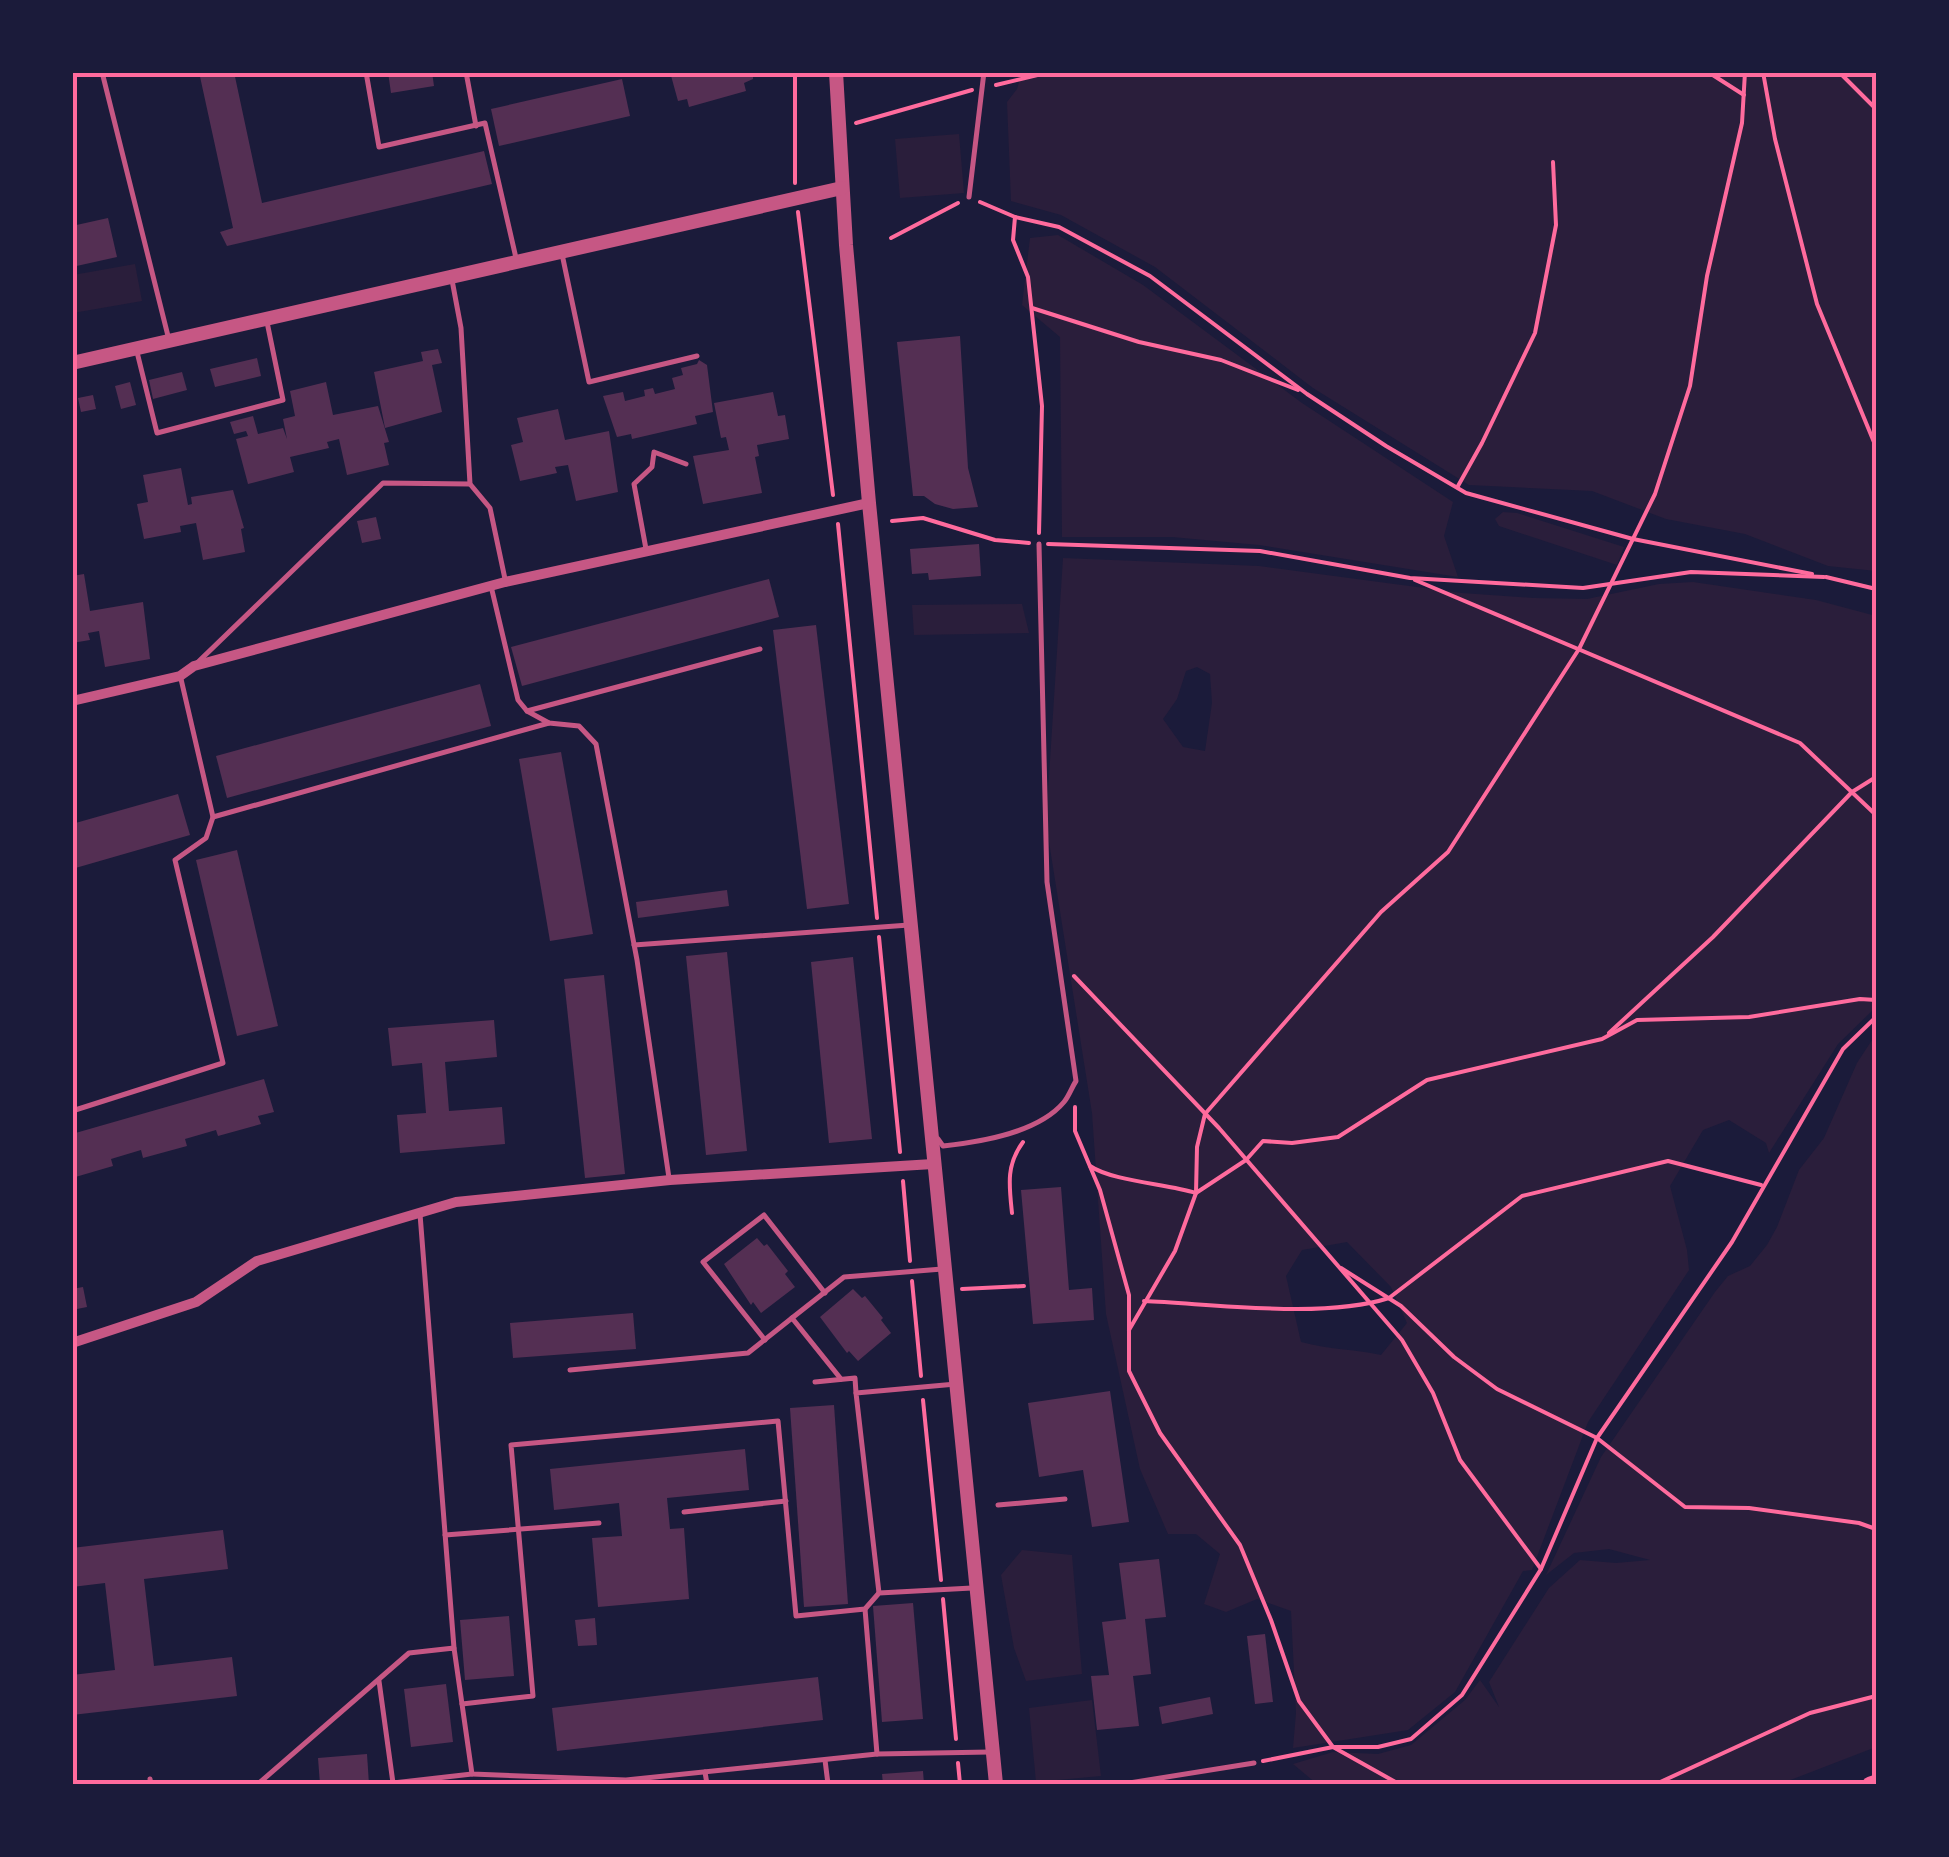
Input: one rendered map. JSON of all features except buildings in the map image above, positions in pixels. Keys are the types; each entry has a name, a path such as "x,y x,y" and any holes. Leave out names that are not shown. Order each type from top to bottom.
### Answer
{"street":[{"path":"836,72 837,129 869,503 996,1784"},
{"path":"72,363 842,188"},
{"path":"72,701 180,676 194,666 506,582 869,503"},
{"path":"72,1343 196,1302 257,1261 456,1202 670,1180 933,1164"}],"lane":[{"path":"102,72 169,341"},
{"path":"366,72 379,147 485,124 517,261"},
{"path":"466,72 476,126"},
{"path":"970,198 984,72"},
{"path":"561,251 589,382 697,356"},
{"path":"452,276 461,328 470,484 490,508 506,582"},
{"path":"136,349 157,433 283,400 266,319"},
{"path":"646,549 634,484 652,467 654,452 686,464"},
{"path":"194,666 383,483 470,484"},
{"path":"920,1039 929,1050 938,1142 943,1146 1010,1132 1044,1118 1064,1102 1076,1080 1047,882 1039,544"},
{"path":"491,586 518,700 527,711 549,724"},
{"path":"527,711 760,649"},
{"path":"72,1111 224,1063 175,860 206,838 213,817 180,676"},
{"path":"213,817 549,724 578,726 596,744 634,944 670,1180"},
{"path":"634,944 909,925"},
{"path":"420,1214 454,1648 472,1774"},
{"path":"765,1340 703,1262 764,1215 825,1293"},
{"path":"570,1370 748,1353 844,1277 945,1269"},
{"path":"792,1318 841,1379"},
{"path":"815,1382 855,1378 878,1593 865,1609 877,1754"},
{"path":"856,1393 958,1384"},
{"path":"462,1704 533,1696 511,1445 778,1421 796,1616 865,1609"},
{"path":"998,1505 1064,1498"},
{"path":"684,1512 786,1501"},
{"path":"445,1535 599,1522"},
{"path":"878,1593 978,1588"},
{"path":"258,1784 269,1782 287,1757 409,1653 454,1648"},
{"path":"378,1679 393,1784 472,1774 626,1782 877,1754 993,1751"},
{"path":"825,1760 828,1784"},
{"path":"1123,1784 1254,1762"},
{"path":"706,1772 707,1784"}],"path":[{"path":"795,72 796,197 805,291 835,510 960,1784"},
{"path":"837,129 1050,72"},
{"path":"1708,72 1744,95"},
{"path":"1129,1330 1175,1252 1196,1193 1196,1147 1205,1114 1381,912 1448,852 1579,649 1612,584 1655,494 1690,386 1707,276 1742,123 1745,72"},
{"path":"1763,72 1775,139 1817,304 1876,447"},
{"path":"1839,72 1876,110"},
{"path":"1457,488 1535,333 1556,225 1553,162"},
{"path":"891,238 970,198 1015,217 1059,227 1150,276 1307,394 1457,488 1633,539 1876,589"},
{"path":"1015,217 1013,240 1028,277 1042,406 1039,544"},
{"path":"1032,308 1139,342 1221,360 1307,394"},
{"path":"892,521 923,518 995,540 1039,544 1260,552 1410,578 1583,588 1691,572 1824,576"},
{"path":"1410,578 1800,743 1876,815"},
{"path":"1602,1039 1713,937 1852,792 1876,777"},
{"path":"1060,961 1205,1114 1402,1340 1433,1392 1460,1460 1541,1569"},
{"path":"1090,1166 1108,1174 1196,1193 1246,1160 1263,1141 1292,1143 1338,1137 1427,1080 1602,1039 1637,1020 1749,1017 1860,999 1876,1000"},
{"path":"1254,1762 1333,1747 1378,1746 1410,1739 1462,1694 1541,1569 1598,1438 1732,1242 1843,1049 1876,1017"},
{"path":"1076,1080 1075,1131 1090,1166 1129,1295 1129,1371 1160,1434 1240,1545 1299,1701 1333,1747 1399,1784"},
{"path":"1012,1213 1011,1158 1044,1118"},
{"path":"1144,1301 1327,1308 1370,1304 1389,1298 1522,1196 1668,1161 1764,1186"},
{"path":"1336,1266 1389,1298 1454,1358 1496,1390 1598,1438 1685,1507 1749,1508 1859,1523 1876,1530"},
{"path":"947,1290 1024,1286"},
{"path":"1656,1784 1810,1713 1876,1696"}],"shaded area":[{"path":"1022,72 1876,73 1876,571 1828,566 1745,534 1666,519 1592,491 1469,485 1313,388 1155,267 1061,215 1011,201 1007,102 1017,89"},
{"path":"959,134 964,193 900,198 895,139"},
{"path":"1058,235 1143,285 1302,403 1453,502 1444,536 1458,577 1259,545 1172,537 1062,537 1060,337 1022,305 1030,238"},
{"path":"135,264 142,301 73,313 73,275"},
{"path":"1503,512 1624,547 1617,565 1499,526 1495,519"},
{"path":"1063,558 1259,566 1462,593 1534,598 1587,599 1659,584 1693,582 1816,600 1876,616 1876,1007 1838,1044 1769,1153 1766,1143 1729,1120 1703,1130 1670,1186 1689,1270 1588,1422 1532,1570 1523,1571 1455,1692 1408,1730 1293,1748 1296,1713 1291,1611 1257,1599 1226,1612 1204,1604 1220,1554 1196,1534 1168,1534 1140,1469 1106,1314 1092,1113 1046,823","holes":["1197,667 1210,674 1212,703 1205,751 1183,747 1163,719 1177,699 1186,671","1347,1242 1391,1287 1407,1323 1381,1355 1301,1342 1286,1276 1302,1250"]},
{"path":"1022,604 1029,633 914,635 912,605"},
{"path":"1876,1034 1876,1747 1780,1784 1317,1784 1293,1764 1333,1752 1378,1754 1411,1745 1465,1700 1480,1680 1499,1707 1489,1682 1549,1588 1580,1560 1650,1560 1609,1549 1574,1553 1546,1575 1601,1457 1715,1292 1728,1276 1750,1266 1767,1245 1799,1170 1824,1138 1857,1063"},
{"path":"1022,1550 1072,1555 1082,1674 1026,1681 1014,1648 1001,1575"},
{"path":"1092,1700 1101,1776 1036,1782 1029,1708"}]}
